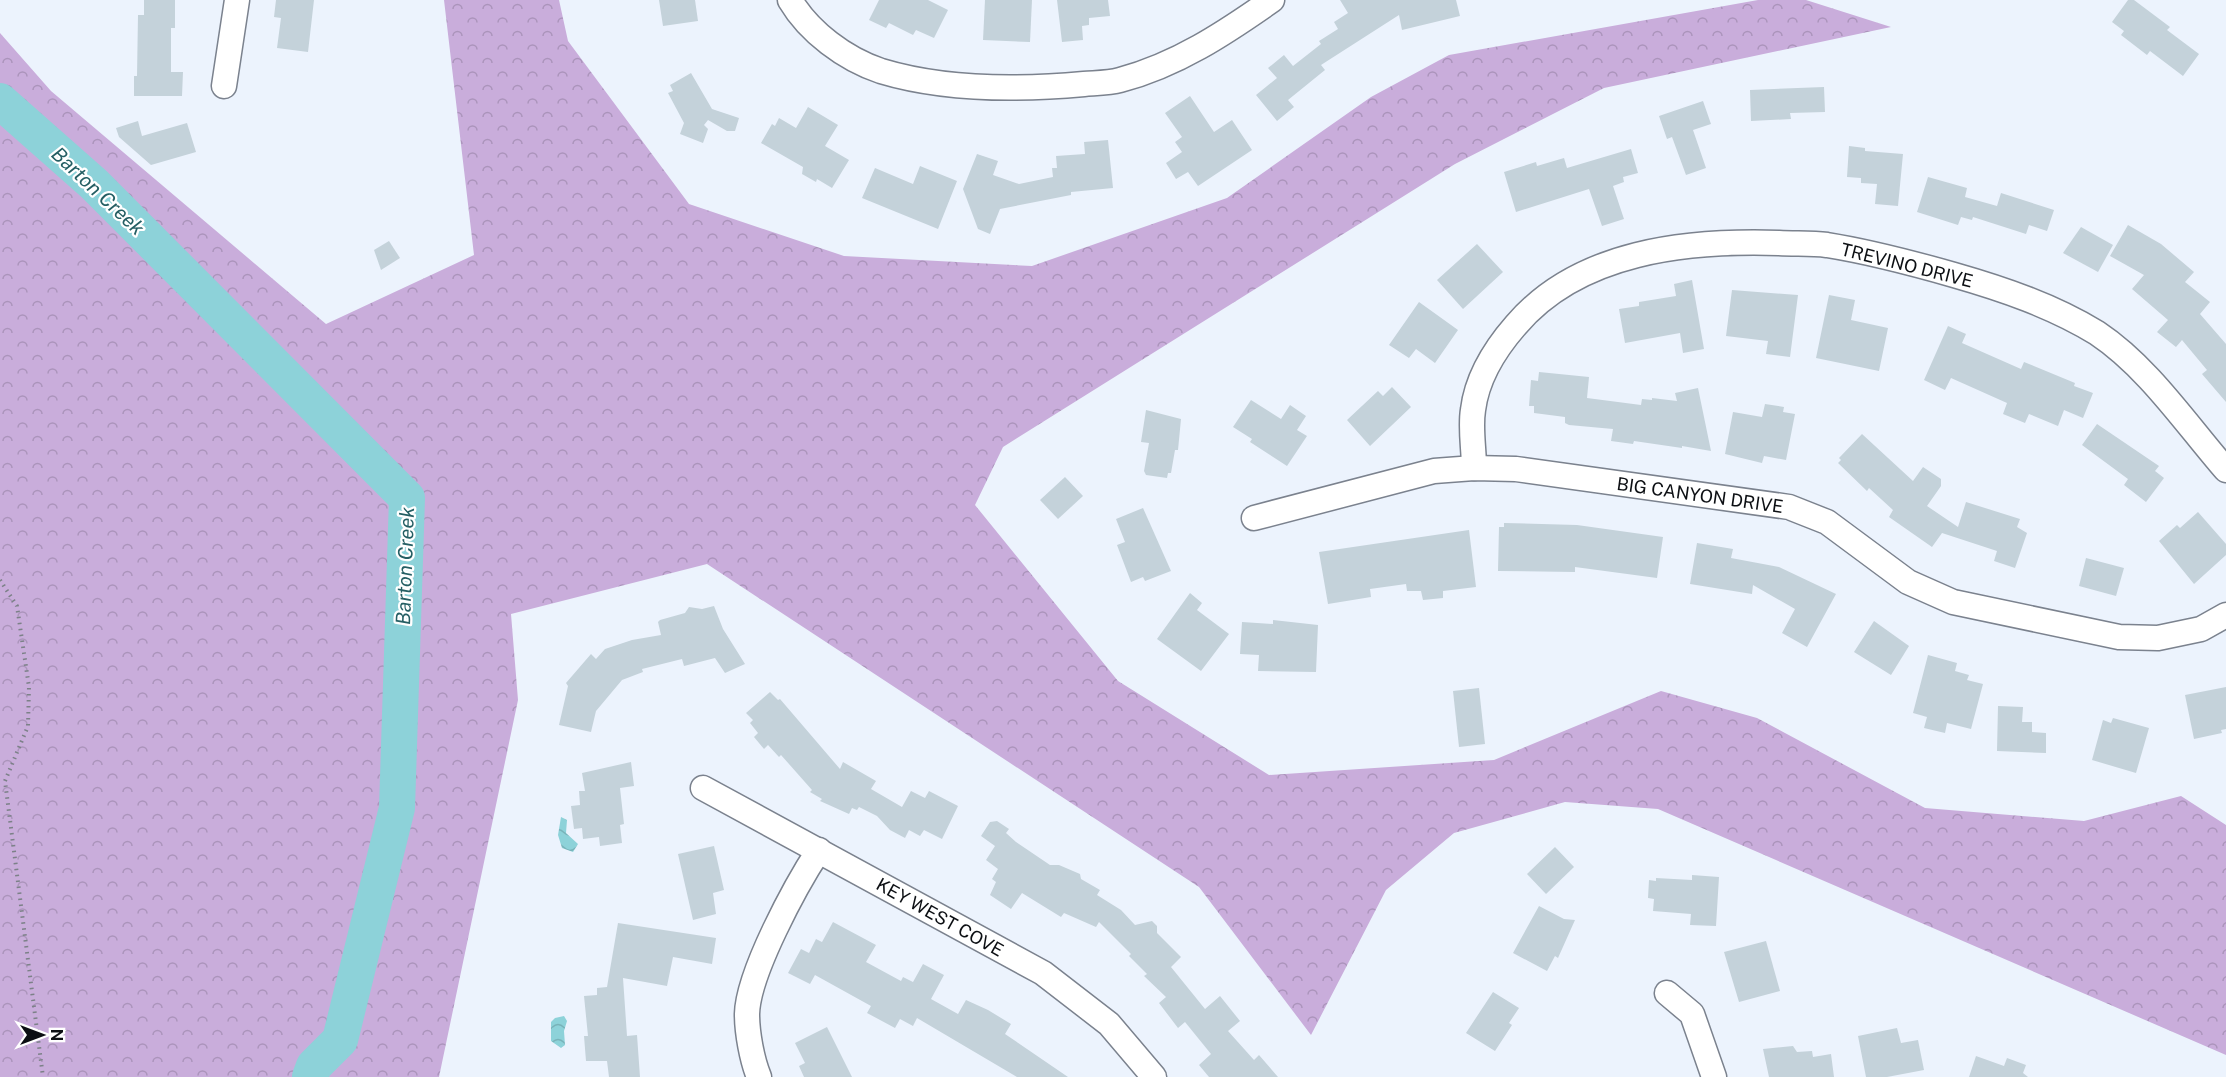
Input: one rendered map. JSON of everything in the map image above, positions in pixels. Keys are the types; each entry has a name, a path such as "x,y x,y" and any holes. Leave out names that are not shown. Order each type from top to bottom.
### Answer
{"street":[{"path":"224,86 237,0"},
{"path":"790,0 800,18 834,47 880,70 936,81 992,87 1058,87 1119,81 1180,58 1220,36 1272,0"},
{"name":"TREVINO DRIVE","path":"1474,468 1473,410 1481,381 1498,346 1528,310 1566,282 1613,261 1678,247 1749,242 1824,245 1886,255 1997,287 2061,313 2097,334 2127,356 2226,470"},
{"name":"BIG CANYON DRIVE","path":"1254,518 1434,471 1474,468 1516,469 1788,507 1827,522 1908,582 1953,602 2064,627 2119,637 2158,638 2202,628 2226,615"},
{"name":"KEY WEST COVE","path":"703,788 1043,973 1109,1024 1154,1077"},
{"path":"759,1077 755,1066 747,1014 758,967 819,850"},
{"path":"1667,993 1692,1014 1714,1077"}],"path":[{"path":"0,580 17,606 29,687 28,726 5,781 43,1077"}],"green space":[{"path":"444,0 559,0 568,41 689,204 844,256 1032,266 1227,198 1371,97 1449,55 1758,0 1806,0 1891,27 1604,88 1455,164 1003,447 975,505 1118,681 1269,775 1494,760 1661,691 1757,718 1925,808 2084,821 2181,796 2226,825 2226,1055 1658,809 1565,802 1454,833 1386,890 1311,1035 1199,887 707,564 511,614 518,700 439,1077 0,1077 0,33 51,91 326,324 474,255"}],"water":[{"path":"561,817 567,820 566,833 578,844 573,852 562,848 558,835"},
{"path":"564,1016 567,1021 564,1031 565,1045 561,1048 551,1041 551,1022 555,1018"}],"building":[{"path":"144,0 175,0 175,28 171,28 171,72 183,72 182,96 134,96 134,76 137,76 138,15 144,15"},
{"path":"276,0 314,0 308,52 277,48 281,18 274,17"},
{"path":"659,0 695,0 698,21 663,26"},
{"path":"879,0 928,0 948,10 934,38 916,30 913,35 889,23 886,28 869,20"},
{"path":"985,0 1032,0 1030,42 983,40"},
{"path":"1057,0 1108,0 1110,16 1089,18 1089,25 1082,26 1083,40 1062,42"},
{"path":"1340,0 1456,0 1460,16 1402,30 1399,15 1321,65 1325,70 1288,100 1294,107 1277,121 1256,95 1277,78 1268,68 1284,55 1293,66 1321,44 1319,41 1338,29 1334,22 1348,13"},
{"path":"2128,0 2134,0 2170,27 2167,30 2199,54 2183,76 2150,51 2147,55 2121,35 2124,31 2112,22"},
{"path":"691,73 712,109 739,118 735,131 727,131 708,120 704,125 708,129 703,143 680,134 684,123 668,93 673,91 670,85"},
{"path":"1824,87 1825,112 1790,113 1791,119 1751,121 1750,90"},
{"path":"1190,96 1214,132 1232,120 1252,150 1198,186 1188,172 1176,179 1166,163 1182,152 1175,142 1182,137 1165,113"},
{"path":"1703,101 1711,124 1693,130 1706,168 1686,175 1672,137 1667,139 1659,116"},
{"path":"808,107 838,125 825,146 849,160 832,188 817,179 816,182 802,174 803,167 761,143 772,124 775,126 779,118 796,128"},
{"path":"138,121 142,136 187,123 196,152 151,165 119,137 116,128"},
{"path":"1108,140 1113,188 1071,192 1071,195 1000,209 990,234 978,229 963,189 977,154 998,161 993,175 1019,184 1053,177 1052,168 1057,168 1056,156 1085,154 1084,142"},
{"path":"1849,146 1865,148 1865,151 1903,154 1898,206 1875,204 1877,184 1861,183 1861,178 1847,177"},
{"path":"1631,149 1638,173 1623,177 1624,182 1613,186 1624,219 1602,226 1589,189 1516,212 1504,172 1536,162 1537,166 1564,158 1567,168"},
{"path":"920,166 957,181 938,229 862,198 875,168 913,184"},
{"path":"1928,177 1967,188 1965,197 1997,206 2001,193 2054,210 2047,231 2029,225 2026,234 1973,217 1972,220 1961,217 1958,225 1917,212"},
{"path":"2128,225 2161,244 2194,272 2185,282 2210,302 2200,314 2226,344 2226,402 2202,374 2207,370 2182,340 2176,347 2157,332 2168,320 2132,289 2144,275 2110,256"},
{"path":"2081,227 2113,245 2098,272 2063,253"},
{"path":"389,241 400,258 381,270 374,250"},
{"path":"1477,244 1503,272 1463,309 1437,280"},
{"path":"1692,280 1704,349 1683,353 1680,333 1625,343 1619,309 1639,306 1639,302 1676,296 1674,284"},
{"path":"1732,290 1798,295 1790,357 1766,354 1768,341 1726,336"},
{"path":"1829,295 1855,300 1851,320 1888,328 1879,371 1816,358"},
{"path":"1419,302 1458,330 1435,363 1416,349 1409,358 1389,345"},
{"path":"1948,326 1966,334 1962,343 2021,369 2024,362 2093,393 2083,418 2064,410 2058,426 2029,414 2025,423 2003,414 2007,403 1951,378 1945,390 1924,380"},
{"path":"1539,372 1589,377 1587,398 1641,405 1642,399 1677,401 1675,393 1698,388 1711,451 1634,441 1633,444 1611,441 1613,429 1569,425 1565,423 1565,417 1534,413 1534,406 1529,406 1531,380 1538,381"},
{"path":"1392,387 1411,407 1370,446 1347,420 1378,391 1383,396"},
{"path":"1251,400 1281,419 1290,405 1306,416 1297,430 1307,436 1287,466 1250,442 1252,439 1233,427"},
{"path":"1765,404 1784,407 1783,412 1795,414 1786,460 1764,456 1762,463 1725,454 1733,412 1762,417"},
{"path":"1146,410 1181,419 1178,450 1175,450 1171,473 1168,473 1167,478 1146,475 1144,471 1149,443 1141,442"},
{"path":"2097,424 2159,466 2155,471 2164,478 2146,502 2124,485 2128,479 2082,445"},
{"path":"1862,434 1913,481 1923,467 1941,479 1941,486 1927,506 1958,527 1966,502 2020,519 2017,527 2027,533 2015,568 1994,561 1997,551 1942,533 1932,547 1889,517 1893,510 1869,488 1867,491 1838,463 1841,460 1839,458"},
{"path":"1065,477 1083,496 1058,519 1040,500"},
{"path":"1143,508 1171,571 1145,581 1143,577 1131,582 1117,545 1125,542 1116,519"},
{"path":"2198,512 2226,544 2226,555 2194,584 2159,541 2177,525 2180,528"},
{"path":"1504,523 1577,525 1663,537 1657,578 1575,567 1575,572 1498,571 1499,527 1504,527"},
{"path":"1469,530 1476,587 1443,591 1443,598 1423,600 1421,591 1407,591 1406,584 1370,589 1371,597 1328,604 1319,552"},
{"path":"1697,543 1733,549 1731,558 1779,567 1836,594 1807,647 1782,633 1795,609 1753,585 1752,594 1690,584"},
{"path":"2086,558 2124,568 2116,596 2079,586"},
{"path":"1190,593 1202,603 1197,610 1229,634 1201,671 1157,639"},
{"path":"714,606 723,629 745,664 725,673 715,658 684,666 682,659 642,669 643,672 622,680 596,711 591,732 559,725 568,686 566,683 591,654 596,659 605,649 632,640 661,635 658,622 660,620 685,613 689,607 702,609"},
{"path":"1273,620 1318,625 1316,672 1258,671 1259,655 1240,654 1242,622 1273,624"},
{"path":"1874,621 1909,646 1891,675 1854,652"},
{"path":"1928,655 1957,663 1955,671 1969,675 1967,680 1983,684 1971,729 1947,723 1945,733 1924,728 1927,717 1913,713"},
{"path":"2226,687 2226,729 2221,730 2222,733 2194,739 2185,695"},
{"path":"1479,688 1485,744 1459,747 1453,691"},
{"path":"770,692 778,700 780,699 840,769 843,762 876,781 871,789 902,807 911,791 925,798 929,791 958,806 942,839 924,830 920,836 909,830 905,838 890,830 877,816 859,807 857,810 852,808 849,814 820,801 822,799 810,792 812,790 781,755 779,757 768,745 764,749 754,737 758,733 750,723 753,720 746,713"},
{"path":"1998,706 2023,707 2022,722 2032,722 2032,732 2046,733 2046,753 1997,751"},
{"path":"2113,718 2149,728 2136,773 2092,760 2103,720 2111,723"},
{"path":"631,762 634,786 620,788 624,824 620,825 622,843 600,846 599,837 583,839 582,828 574,829 571,806 580,805 579,791 585,791 582,773"},
{"path":"997,821 1009,829 1006,833 1016,842 1050,865 1059,865 1080,874 1081,879 1100,890 1097,895 1121,910 1135,925 1152,921 1157,926 1157,933 1181,957 1171,967 1205,1009 1220,996 1240,1021 1228,1031 1254,1060 1259,1055 1278,1077 1209,1077 1199,1065 1211,1054 1185,1022 1178,1028 1159,1003 1166,997 1144,976 1147,974 1129,956 1131,954 1099,922 1096,927 1064,913 1061,917 1022,893 1011,909 990,895 996,882 992,879 998,869 986,860 995,846 981,836 990,822"},
{"path":"714,846 724,890 713,893 716,914 693,920 678,854"},
{"path":"1555,847 1574,867 1546,894 1527,874"},
{"path":"1692,875 1719,877 1716,926 1690,925 1691,914 1653,911 1654,899 1648,898 1649,880 1656,881 1656,878 1692,880"},
{"path":"1539,906 1564,919 1575,920 1558,958 1555,956 1547,971 1513,953"},
{"path":"833,922 876,945 866,962 901,981 903,977 913,982 923,964 944,975 931,999 958,1014 966,1000 988,1010 1011,1024 1005,1034 1068,1077 1017,1077 917,1018 913,1026 900,1019 895,1028 867,1013 871,1006 815,975 810,984 788,973 801,949 809,953 816,939 822,942"},
{"path":"618,923 716,938 712,964 673,957 667,986 623,978 627,1036 637,1035 640,1077 609,1077 607,1061 586,1061 584,1036 588,1036 584,996 597,995 597,988 607,987"},
{"path":"1766,941 1780,991 1739,1002 1724,952"},
{"path":"1493,992 1519,1008 1509,1023 1512,1025 1495,1051 1466,1033"},
{"path":"827,1027 852,1077 804,1077 799,1066 805,1063 795,1043"},
{"path":"1897,1028 1901,1043 1918,1040 1924,1070 1887,1077 1866,1077 1858,1036"},
{"path":"1793,1046 1797,1052 1812,1051 1813,1057 1831,1054 1834,1077 1769,1077 1763,1049"},
{"path":"1976,1056 2004,1066 2007,1058 2026,1065 2023,1073 2028,1077 1969,1077"}],"waterway":[{"name":"Barton Creek","path":"0,101 94,184 407,498 397,808 340,1040 314,1066 310,1077"}]}
